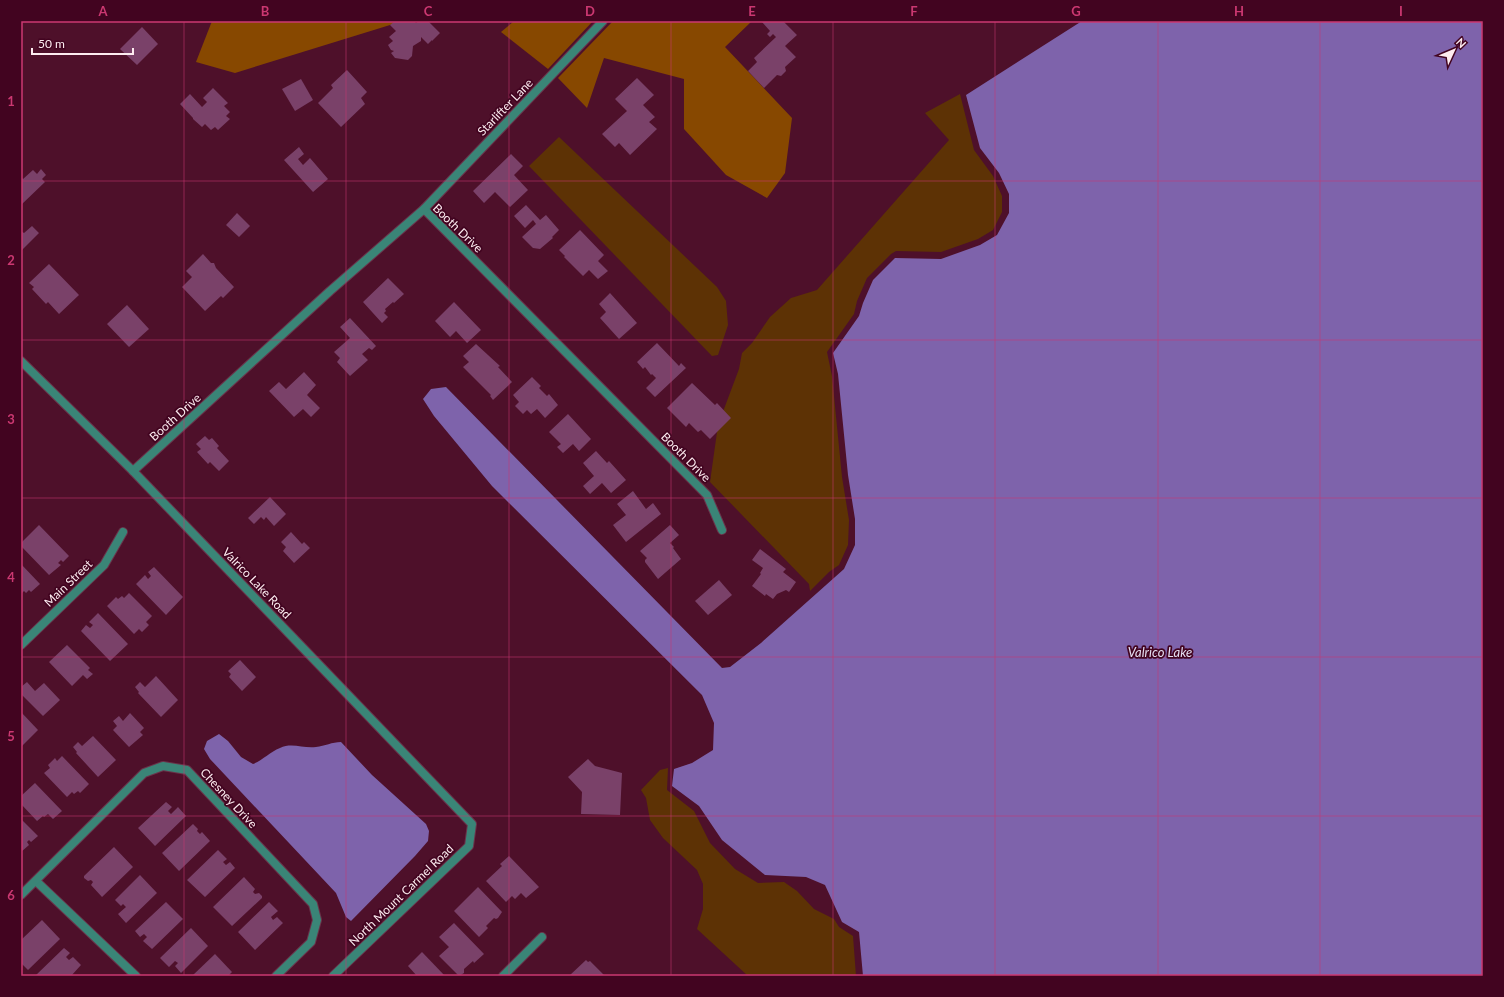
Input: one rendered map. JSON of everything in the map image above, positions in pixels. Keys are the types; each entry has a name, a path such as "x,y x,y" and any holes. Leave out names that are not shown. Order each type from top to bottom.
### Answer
{"street":[{"name":"Starlifter Lane","path":"424,209 603,21"},
{"name":"Booth Drive","path":"133,471 330,291 424,209 707,494 722,530"},
{"name":"Valrico Lake Road","path":"21,361 133,471 472,824"},
{"name":"Main Street","path":"21,645 104,564 122,532"},
{"name":"Chesney Drive","path":"21,895 144,773 163,766 187,770 313,904 317,920 311,942 276,976"},
{"name":"North Mount Carmel Road","path":"333,976 469,846 472,824"},
{"path":"36,881 136,976"},
{"path":"504,976 542,937"}],"shaded area":[{"path":"212,21 403,21 235,73 196,62"},
{"path":"514,21 593,21 548,69 501,32"},
{"path":"613,21 752,21 725,47 792,118 785,173 767,198 726,175 684,129 684,79 604,58 587,108 558,78"},
{"path":"960,94 974,150 993,176 1002,196 1002,212 993,230 978,239 941,252 896,251 891,254 867,278 857,301 854,314 827,352 832,376 842,477 849,520 848,545 839,565 829,572 810,591 809,584 710,482 718,425 739,369 742,353 752,343 770,317 791,298 817,290 949,140 925,113"},
{"path":"559,137 717,287 726,301 728,325 718,355 712,356 529,166"},
{"path":"668,768 667,790 694,811 710,843 735,869 758,883 784,882 797,891 814,909 834,919 839,927 853,936 856,976 748,976 697,929 703,909 703,884 697,870 663,838 650,820 646,798 641,790 660,770"}],"water":[{"name":"Valrico Lake","path":"1082,21 1483,21 1483,976 863,976 859,932 842,922 825,885 806,877 765,875 722,840 699,806 672,786 674,769 692,763 713,750 714,723 702,695 492,486 434,416 423,399 431,389 446,387 722,668 730,667 761,643 844,569 855,545 855,519 848,475 838,374 833,353 859,316 873,280 895,258 941,259 980,245 997,235 1009,213 1009,194 999,173 980,148 966,95"},
{"path":"219,734 228,741 241,757 253,764 284,746 312,747 341,742 372,775 426,824 429,831 428,841 351,921 346,917 336,893 210,759 204,749 207,741"}],"building":[{"path":"395,21 414,21 416,23 419,21 428,21 440,33 428,44 421,37 421,41 413,46 412,56 408,60 395,58 391,53 394,51 391,50 388,45 393,41 389,37 396,31 390,25"},
{"path":"761,21 783,21 797,35 785,46 796,57 785,67 786,71 781,76 777,75 764,88 748,71 757,62 754,58 776,37 773,34 770,37 767,34 770,31"},
{"path":"142,27 158,44 137,65 120,49"},
{"path":"347,70 367,92 361,98 365,104 341,127 318,103 333,88 331,85"},
{"path":"637,78 654,95 643,105 655,117 649,122 657,129 630,155 619,143 615,147 602,134 627,111 615,99"},
{"path":"301,79 313,100 295,111 282,89"},
{"path":"213,88 228,103 224,106 230,112 226,116 230,119 218,130 215,127 211,130 205,124 202,127 180,104 190,94 202,107 207,102 203,98"},
{"path":"299,147 304,154 298,159 303,165 310,158 328,179 313,192 284,160"},
{"path":"511,154 523,166 514,175 528,190 510,207 495,192 484,203 473,191"},
{"path":"41,169 46,175 42,179 45,182 21,205 21,177 23,179 33,170 37,174"},
{"path":"526,205 540,220 546,215 559,230 552,237 553,238 540,249 533,248 522,237 536,224 533,220 525,228 514,216"},
{"path":"237,213 250,226 239,237 226,225"},
{"path":"32,226 39,233 21,251 21,231 24,233"},
{"path":"580,230 604,255 598,261 608,271 598,279 589,270 583,276 559,250"},
{"path":"203,254 211,263 214,263 216,268 234,287 223,298 221,296 205,311 182,287 192,277 186,271"},
{"path":"49,264 79,295 59,314 48,302 46,304 32,289 34,287 29,283"},
{"path":"388,278 404,294 385,309 386,311 384,313 388,317 382,323 363,302"},
{"path":"610,293 637,323 619,339 600,318 606,312 599,304"},
{"path":"454,302 481,330 467,343 456,331 450,337 435,321"},
{"path":"127,305 149,329 129,347 107,324"},
{"path":"350,318 376,346 372,350 369,348 362,354 368,360 350,376 337,362 340,358 334,352 350,338 340,327"},
{"path":"657,343 679,366 681,363 686,368 655,397 646,388 656,378 652,374 651,375 645,367 643,369 637,362"},
{"path":"476,344 500,366 498,367 512,382 493,400 490,396 491,395 463,367 469,362 463,356"},
{"path":"304,372 316,385 307,395 320,408 311,417 303,409 294,417 269,391 279,382 286,389"},
{"path":"532,377 541,386 539,388 547,396 549,394 558,405 545,418 537,409 531,414 527,410 523,414 515,406 519,402 513,395"},
{"path":"692,383 715,405 717,403 731,418 710,439 701,430 698,432 689,423 686,427 667,408"},
{"path":"568,414 591,439 579,451 573,444 563,453 557,447 561,444 549,432"},
{"path":"205,436 209,440 212,438 219,446 217,448 229,461 219,471 210,462 208,464 197,452 201,449 196,444"},
{"path":"596,451 607,463 609,461 626,480 611,493 602,483 590,494 583,486 594,476 583,463"},
{"path":"633,491 646,509 653,503 661,514 626,542 613,525 626,515 617,504"},
{"path":"270,497 286,514 274,526 266,517 264,520 261,517 254,524 248,518"},
{"path":"39,525 69,556 63,562 61,560 58,563 61,565 49,575 21,546 21,543"},
{"path":"670,525 679,535 670,543 681,559 658,579 645,562 647,558 640,551"},
{"path":"291,532 302,544 304,542 310,548 294,563 283,551 286,547 281,542"},
{"path":"760,549 786,569 783,572 796,582 789,592 786,590 777,594 773,599 766,594 765,596 752,586 761,574 760,573 763,568 752,560"},
{"path":"21,564 40,584 31,592 29,590 26,593 24,591 21,594"},
{"path":"154,567 183,597 166,615 136,584 145,575 148,579 151,576 148,572"},
{"path":"719,580 732,595 708,615 695,601"},
{"path":"129,593 152,616 146,622 149,625 142,632 139,629 134,634 107,606 116,597 118,599 122,596 124,598"},
{"path":"98,613 128,644 110,661 81,631 86,625 90,628 93,625 89,622"},
{"path":"67,645 90,668 88,670 93,674 87,679 83,675 72,686 49,662"},
{"path":"240,660 256,677 242,691 229,677 231,674 228,671"},
{"path":"156,676 178,700 161,717 138,693 139,692 135,687 140,682 145,687"},
{"path":"27,682 35,691 44,683 60,700 43,716 21,694 21,687"},
{"path":"21,712 38,730 21,747"},
{"path":"130,713 144,728 140,732 143,735 129,747 113,730 117,726 113,721 119,716 123,721"},
{"path":"93,736 116,760 98,777 76,753 77,752 73,747 78,742 82,746"},
{"path":"62,756 89,784 80,793 78,791 74,794 72,792 67,797 44,773 50,768 48,765 55,758 57,761"},
{"path":"588,759 595,766 622,773 620,815 581,814 582,792 568,777"},
{"path":"35,783 62,811 53,819 48,814 37,821 21,804 21,796"},
{"path":"166,802 172,807 168,811 171,814 178,807 186,816 155,846 138,828"},
{"path":"21,819 38,836 31,842 29,840 27,842 29,845 21,852"},
{"path":"193,824 198,829 197,831 200,834 202,832 210,841 179,871 162,853"},
{"path":"114,847 133,867 102,897 91,885 93,882 91,880 88,881 84,878 84,876"},
{"path":"218,850 227,859 223,862 226,865 230,862 235,868 205,897 187,880"},
{"path":"509,856 539,887 526,898 521,893 515,899 512,896 506,902 486,881 502,866 500,864"},
{"path":"140,875 157,893 126,923 118,914 126,907 123,904 121,906 115,900"},
{"path":"244,877 255,889 253,892 255,894 259,893 262,898 232,926 213,907"},
{"path":"478,887 502,912 498,918 494,918 486,926 488,928 479,937 454,911"},
{"path":"166,902 183,919 152,949 143,941 147,937 144,934 140,937 135,931"},
{"path":"269,902 278,911 271,917 273,920 277,917 283,923 255,950 238,932"},
{"path":"42,920 60,939 28,970 21,963 21,940"},
{"path":"454,923 484,954 474,963 473,961 464,969 464,973 459,976 439,956 449,947 439,937"},
{"path":"191,928 208,946 181,973 175,966 178,963 175,961 169,967 160,958"},
{"path":"64,948 70,953 66,957 69,960 73,957 81,965 71,976 35,976"},
{"path":"422,952 445,976 417,976 408,966"},
{"path":"215,954 232,972 228,976 192,976"},
{"path":"586,960 588,962 590,961 605,976 569,976"}]}
